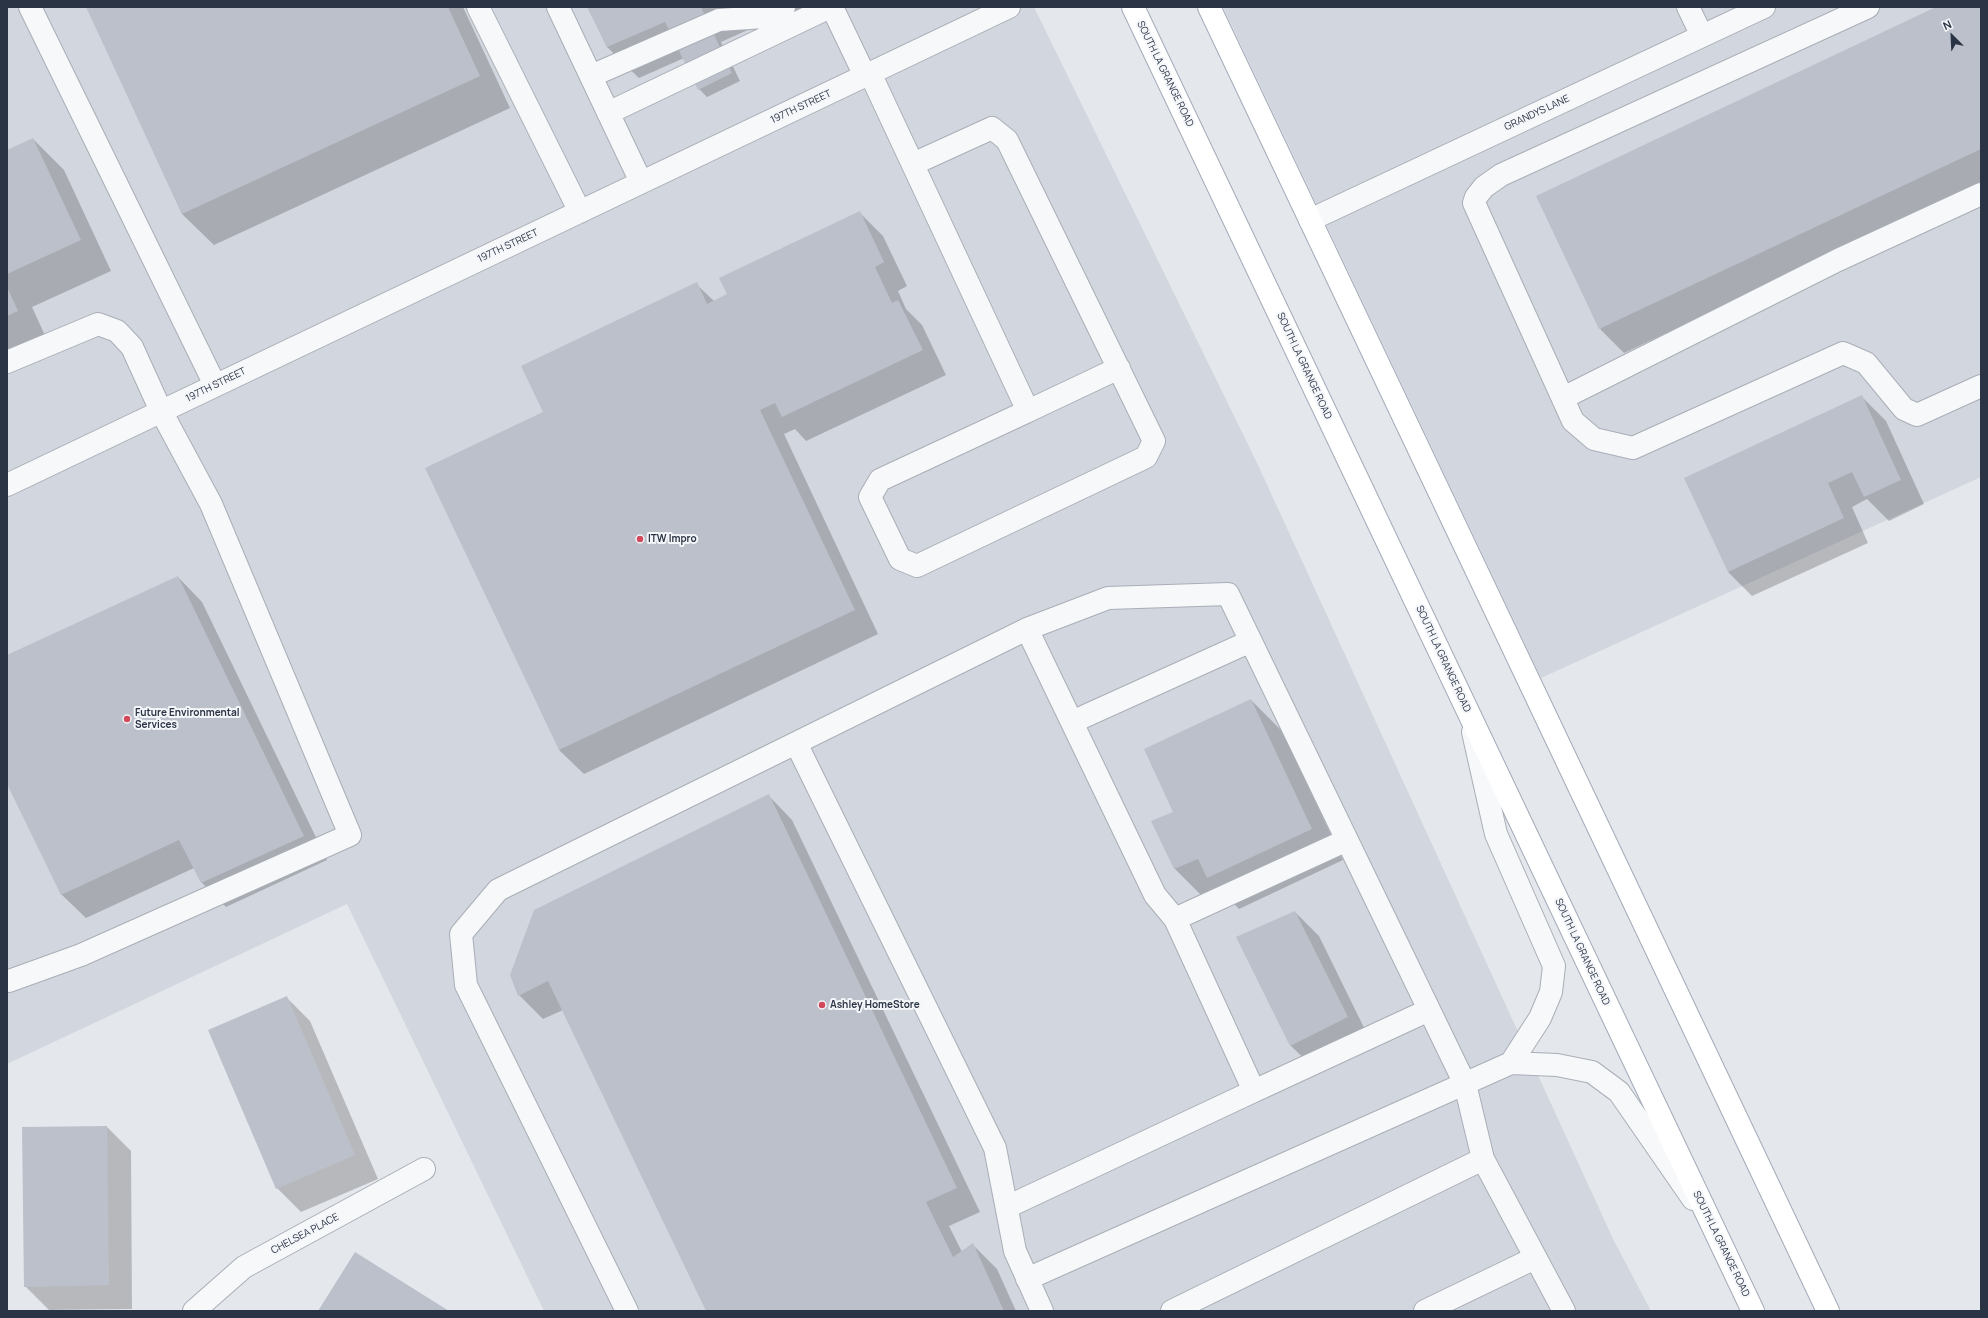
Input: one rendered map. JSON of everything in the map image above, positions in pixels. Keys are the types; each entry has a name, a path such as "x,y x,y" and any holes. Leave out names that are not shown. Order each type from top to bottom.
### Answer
{"main road":[{"name":"SOUTH LA GRANGE ROAD","path":"1133,7 1753,1311"},
{"path":"1209,7 1828,1311"}],"street":[{"path":"30,7 215,385"},
{"path":"478,7 580,212"},
{"path":"558,7 641,182"},
{"path":"591,76 720,20 764,17 784,7"},
{"path":"608,113 831,7 868,75 913,164 1028,411"},
{"path":"1688,7 1702,36"},
{"name":"GRANDYS LANE","path":"1310,220 1764,7"},
{"path":"1868,7 1501,175 1484,187 1476,197 1474,203 1573,421 1594,439 1633,448 1843,353 1866,363 1904,410 1917,415 1981,386"},
{"name":"197TH STREET","path":"7,485 868,75 998,10"},
{"path":"913,164 992,128 1007,140 1119,368 1154,441 1146,457 917,566 900,559 870,497 880,480 1119,368"},
{"path":"1563,398 1838,260 1981,194"},
{"path":"7,362 98,324 117,331 132,347 161,411 211,504 350,835 81,955 8,980"},
{"path":"627,1311 466,985 461,934 498,890 1027,629 1108,598 1228,594 1465,1084 1483,1159 1564,1311"},
{"path":"1027,629 1155,895 1175,919 1254,1091"},
{"path":"1072,722 1251,641"},
{"path":"1468,713 1496,834 1554,966 1551,992 1540,1018 1511,1063"},
{"path":"796,743 995,1148 1015,1251 1042,1311"},
{"path":"1175,919 1347,840"},
{"path":"1007,1208 1429,1010"},
{"path":"1027,1279 1511,1063 1557,1065 1592,1072 1619,1092 1715,1230"},
{"path":"1172,1311 1483,1159"},
{"name":"CHELSEA PLACE","path":"194,1311 244,1267 424,1169"},
{"path":"1425,1311 1536,1258"}],"shaded area":[{"path":"7,7 1034,7 1258,465 1614,1241 1651,1311 544,1311 347,904 7,1064"},
{"path":"1223,7 1981,7 1981,477 1541,678"}],"building":[{"path":"86,7 448,7 480,76 182,214"},
{"path":"587,7 701,7 732,73 698,90 665,22 607,47"},
{"path":"1936,7 1981,7 1981,149 1599,329 1536,196"},
{"path":"33,138 81,240 7,274 7,150"},
{"name":"ITW Impro","path":"860,211 884,262 875,267 892,303 898,300 923,350 782,417 775,403 760,410 855,610 559,750 425,468 543,412 521,366 697,282 707,304 727,294 719,278"},
{"path":"7,287 18,311 7,316"},
{"path":"1862,395 1901,480 1864,497 1852,472 1828,483 1844,518 1728,572 1684,478"},
{"name":"Future Environmental Services","path":"178,576 304,836 201,883 179,840 61,895 7,784 7,655"},
{"path":"1251,699 1312,829 1207,878 1198,859 1174,869 1151,821 1173,812 1144,749"},
{"path":"769,794 957,1188 926,1202 953,1257 973,1243 1004,1311 706,1311 548,981 518,996 510,975 534,910"},
{"path":"1295,911 1348,1017 1290,1046 1236,937"},
{"path":"287,996 355,1155 276,1189 208,1030"},
{"path":"107,1126 109,1285 24,1287 22,1127"},
{"path":"355,1252 449,1311 318,1311"}],"place":[{"name":"ITW Impro","path":"640,539"},
{"name":"Future Environmental Services","path":"127,719"},
{"name":"Ashley HomeStore","path":"822,1005"}]}
